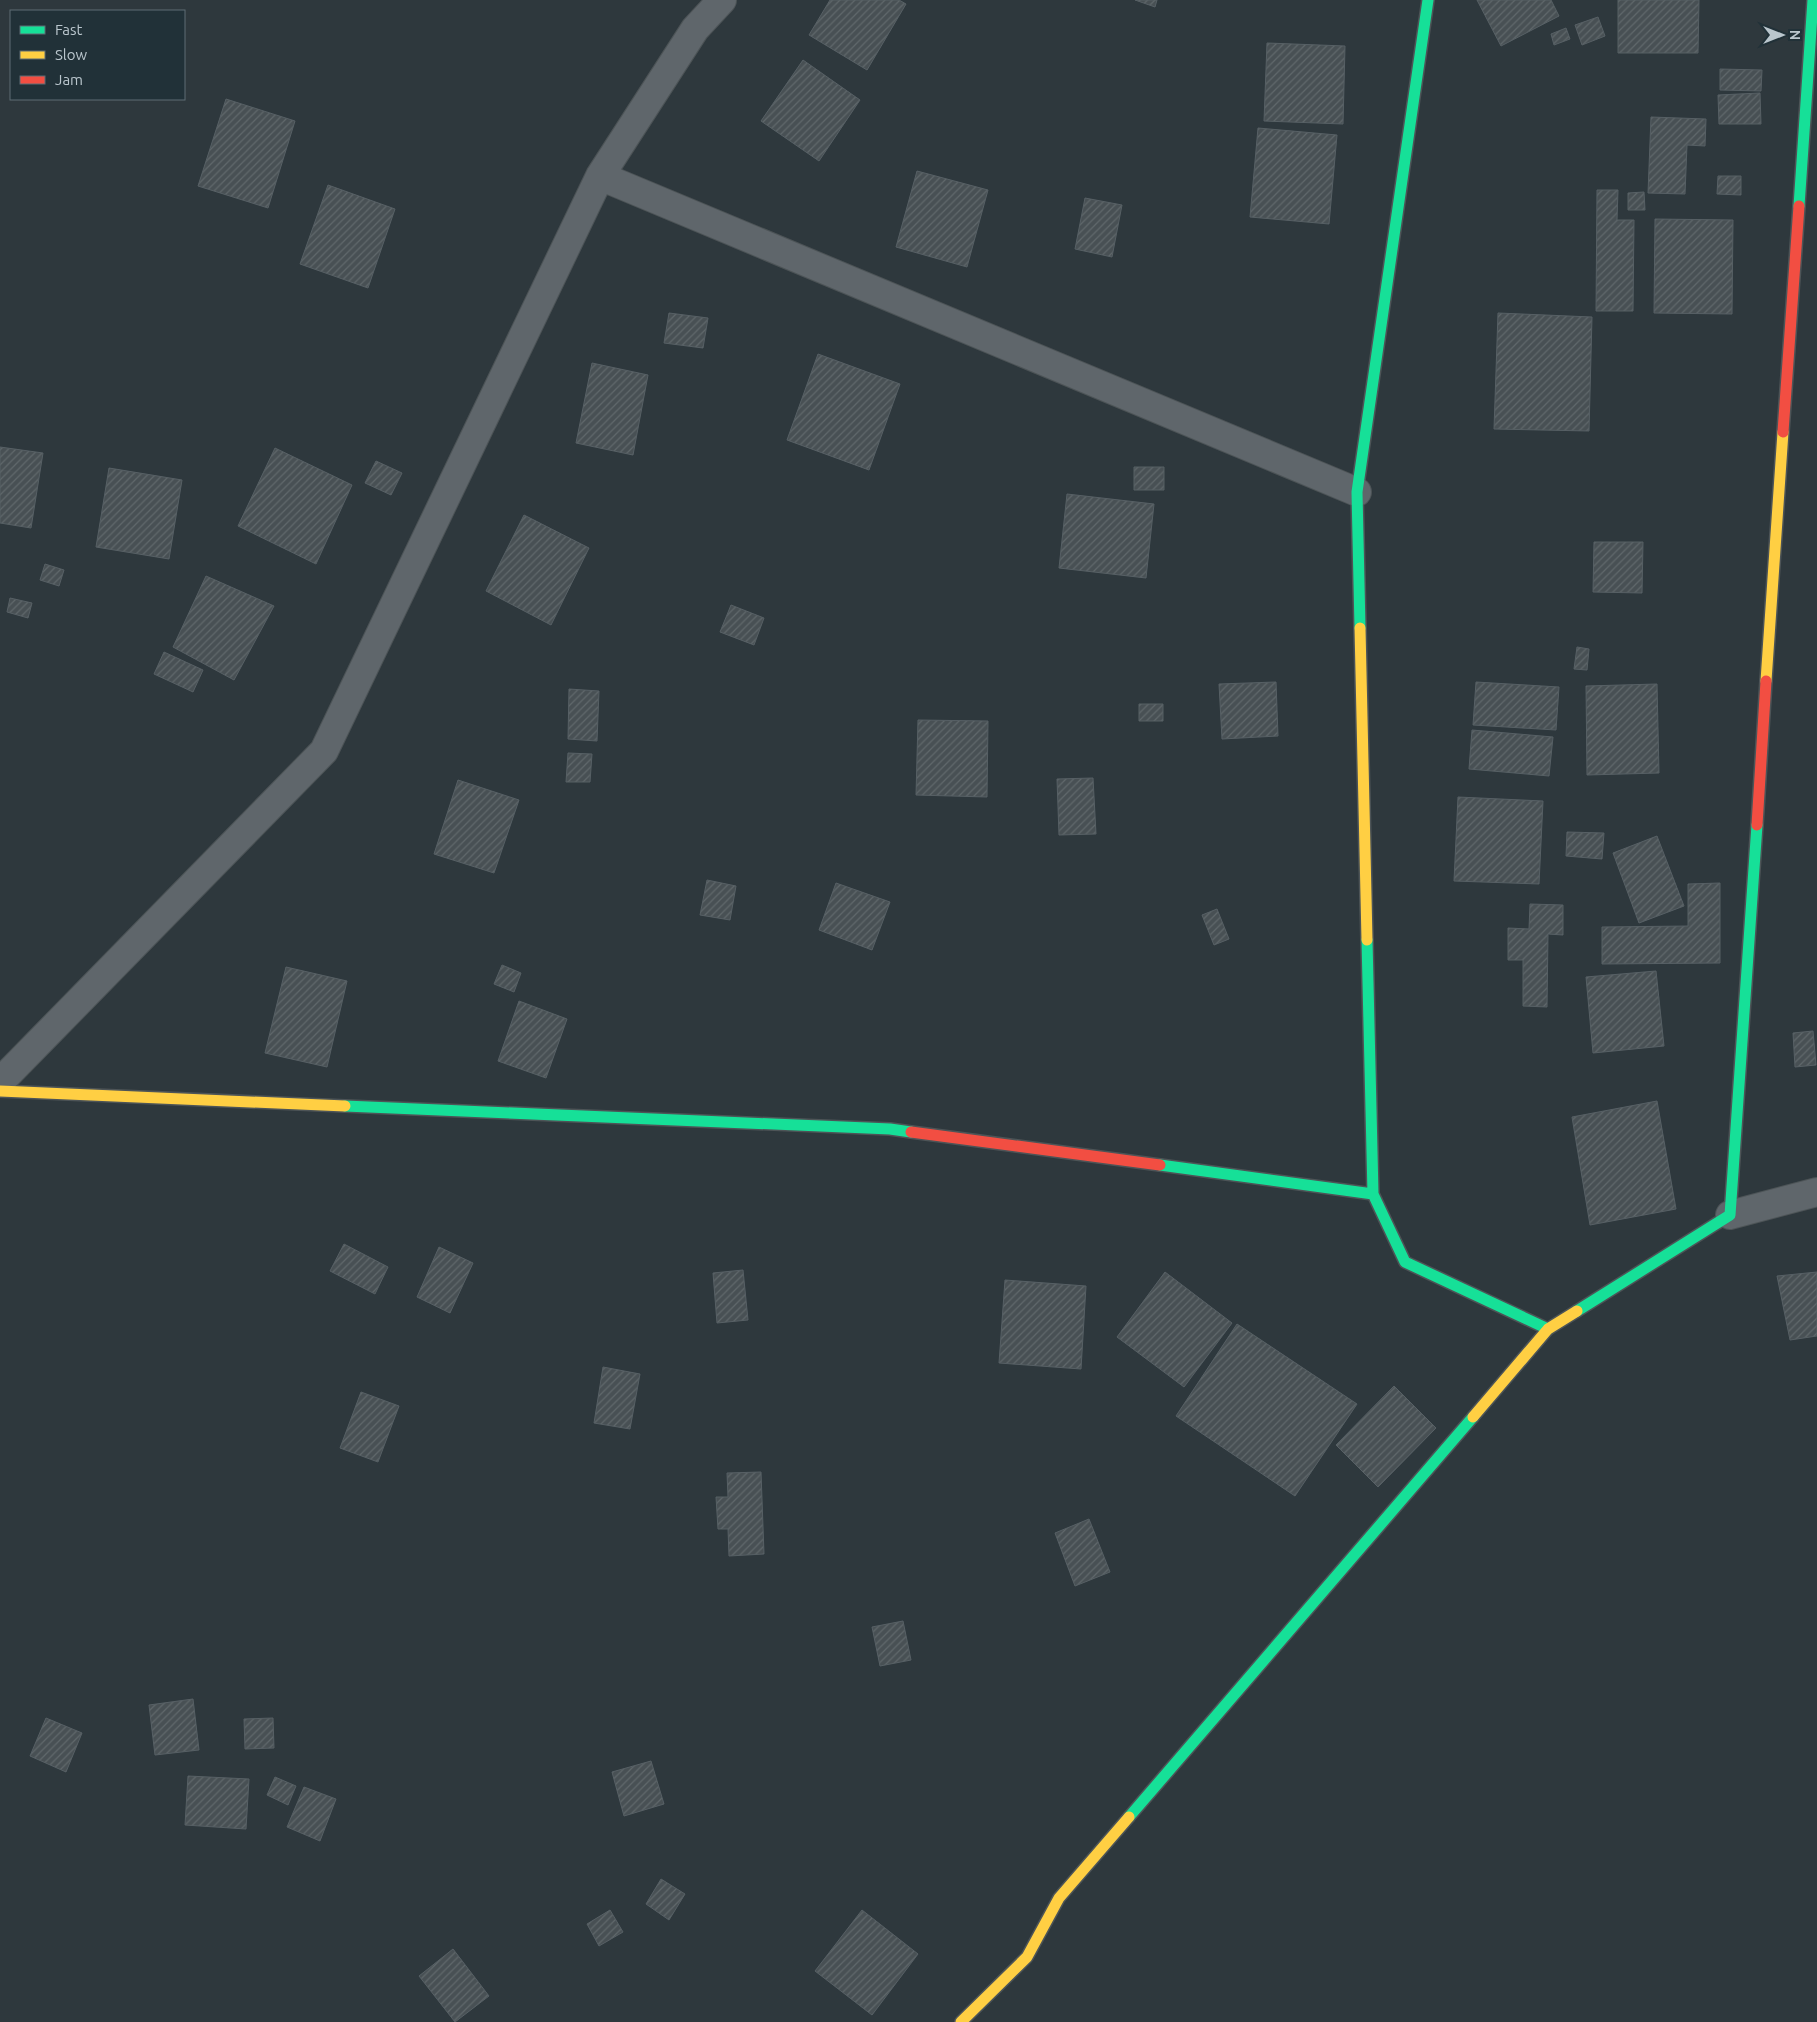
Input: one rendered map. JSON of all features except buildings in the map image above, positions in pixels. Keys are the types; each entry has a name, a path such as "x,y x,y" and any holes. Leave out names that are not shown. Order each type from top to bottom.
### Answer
{"street":[{"path":"0,1082 324,751 600,176 695,29 722,0"},
{"path":"1428,0 1357,492 1373,1194 1405,1262 1548,1329"},
{"path":"1730,1215 1813,0"},
{"path":"600,176 1357,492"},
{"path":"0,1091 890,1129 1373,1194"},
{"path":"960,2022 1027,1956 1059,1898 1548,1329 1730,1215 1817,1192"}],"traffic: fast":[{"path":"1360,628 1357,492 1428,0"},
{"path":"1799,206 1813,0"},
{"path":"1577,1311 1730,1215 1757,825"},
{"path":"1367,940 1373,1194 1405,1262 1548,1329"},
{"path":"345,1106 890,1129 911,1132"},
{"path":"1160,1165 1373,1194"},
{"path":"1129,1817 1473,1417"}],"traffic: slow":[{"path":"1766,681 1783,432"},
{"path":"1360,628 1367,940"},
{"path":"0,1091 345,1106"},
{"path":"1473,1417 1548,1329 1577,1311"},
{"path":"961,2022 1027,1957 1059,1898 1129,1817"}],"traffic: jam":[{"path":"1783,432 1799,206"},
{"path":"1757,825 1766,681"},
{"path":"911,1132 1160,1165"}]}
